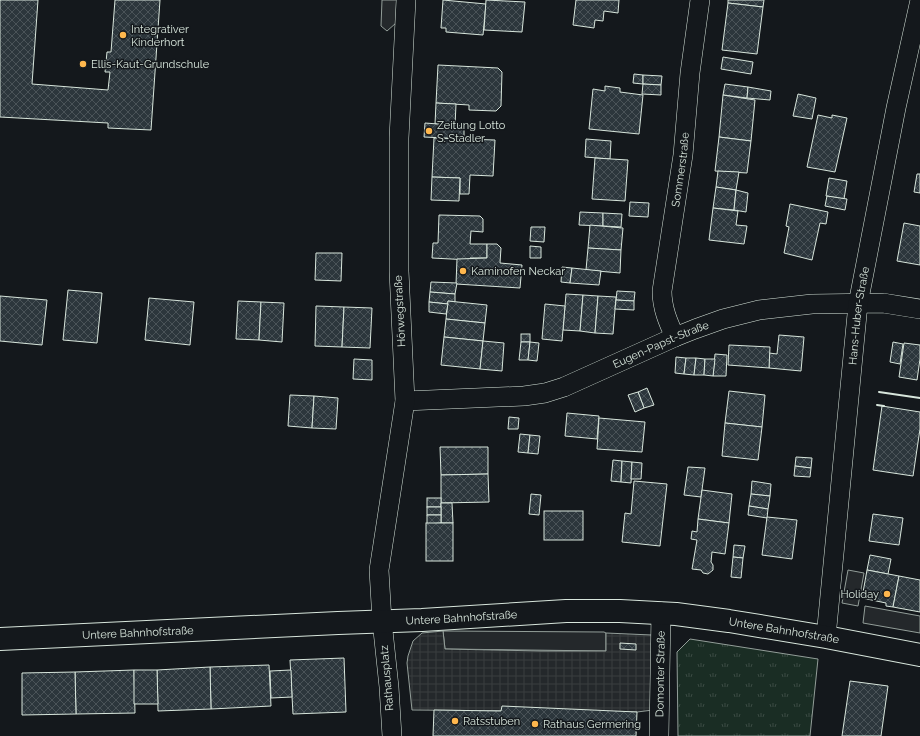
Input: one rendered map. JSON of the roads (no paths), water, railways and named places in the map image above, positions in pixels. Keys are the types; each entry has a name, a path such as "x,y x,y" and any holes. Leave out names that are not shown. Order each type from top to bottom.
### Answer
{"street":[{"name":"Hörwegstraße","path":"382,621 379,570 404,401 399,271 399,138 406,0"},
{"name":"Sommerstraße","path":"675,337 666,318 662,301 662,291 683,155 690,73 700,0"},
{"name":"Hans-Huber-Straße","path":"826,637 858,304 896,108 920,0"},
{"name":"Eugen-Papst-Straße","path":"404,401 524,396 545,393 564,387 675,337 723,319 759,310 812,304 883,303 920,309"},
{"name":"Untere Bahnhofstraße","path":"0,640 422,620 566,611 620,611 661,612 729,621 826,637 920,655"},
{"name":"Domonter Straße","path":"659,736 661,612"},
{"name":"Rathausplatz","path":"382,621 392,736"}],"place":[{"name":"Integrativer Kinderhort","path":"123,35"},
{"name":"Ellis-Kaut-Grundschule","path":"83,64"},
{"name":"Zeitung Lotto S. Stadler","path":"429,131"},
{"name":"Kaminofen Neckar","path":"463,271"},
{"name":"Holiday","path":"887,594"},
{"name":"Ratsstuben","path":"455,721"},
{"name":"Rathaus Germering","path":"535,724"}]}
